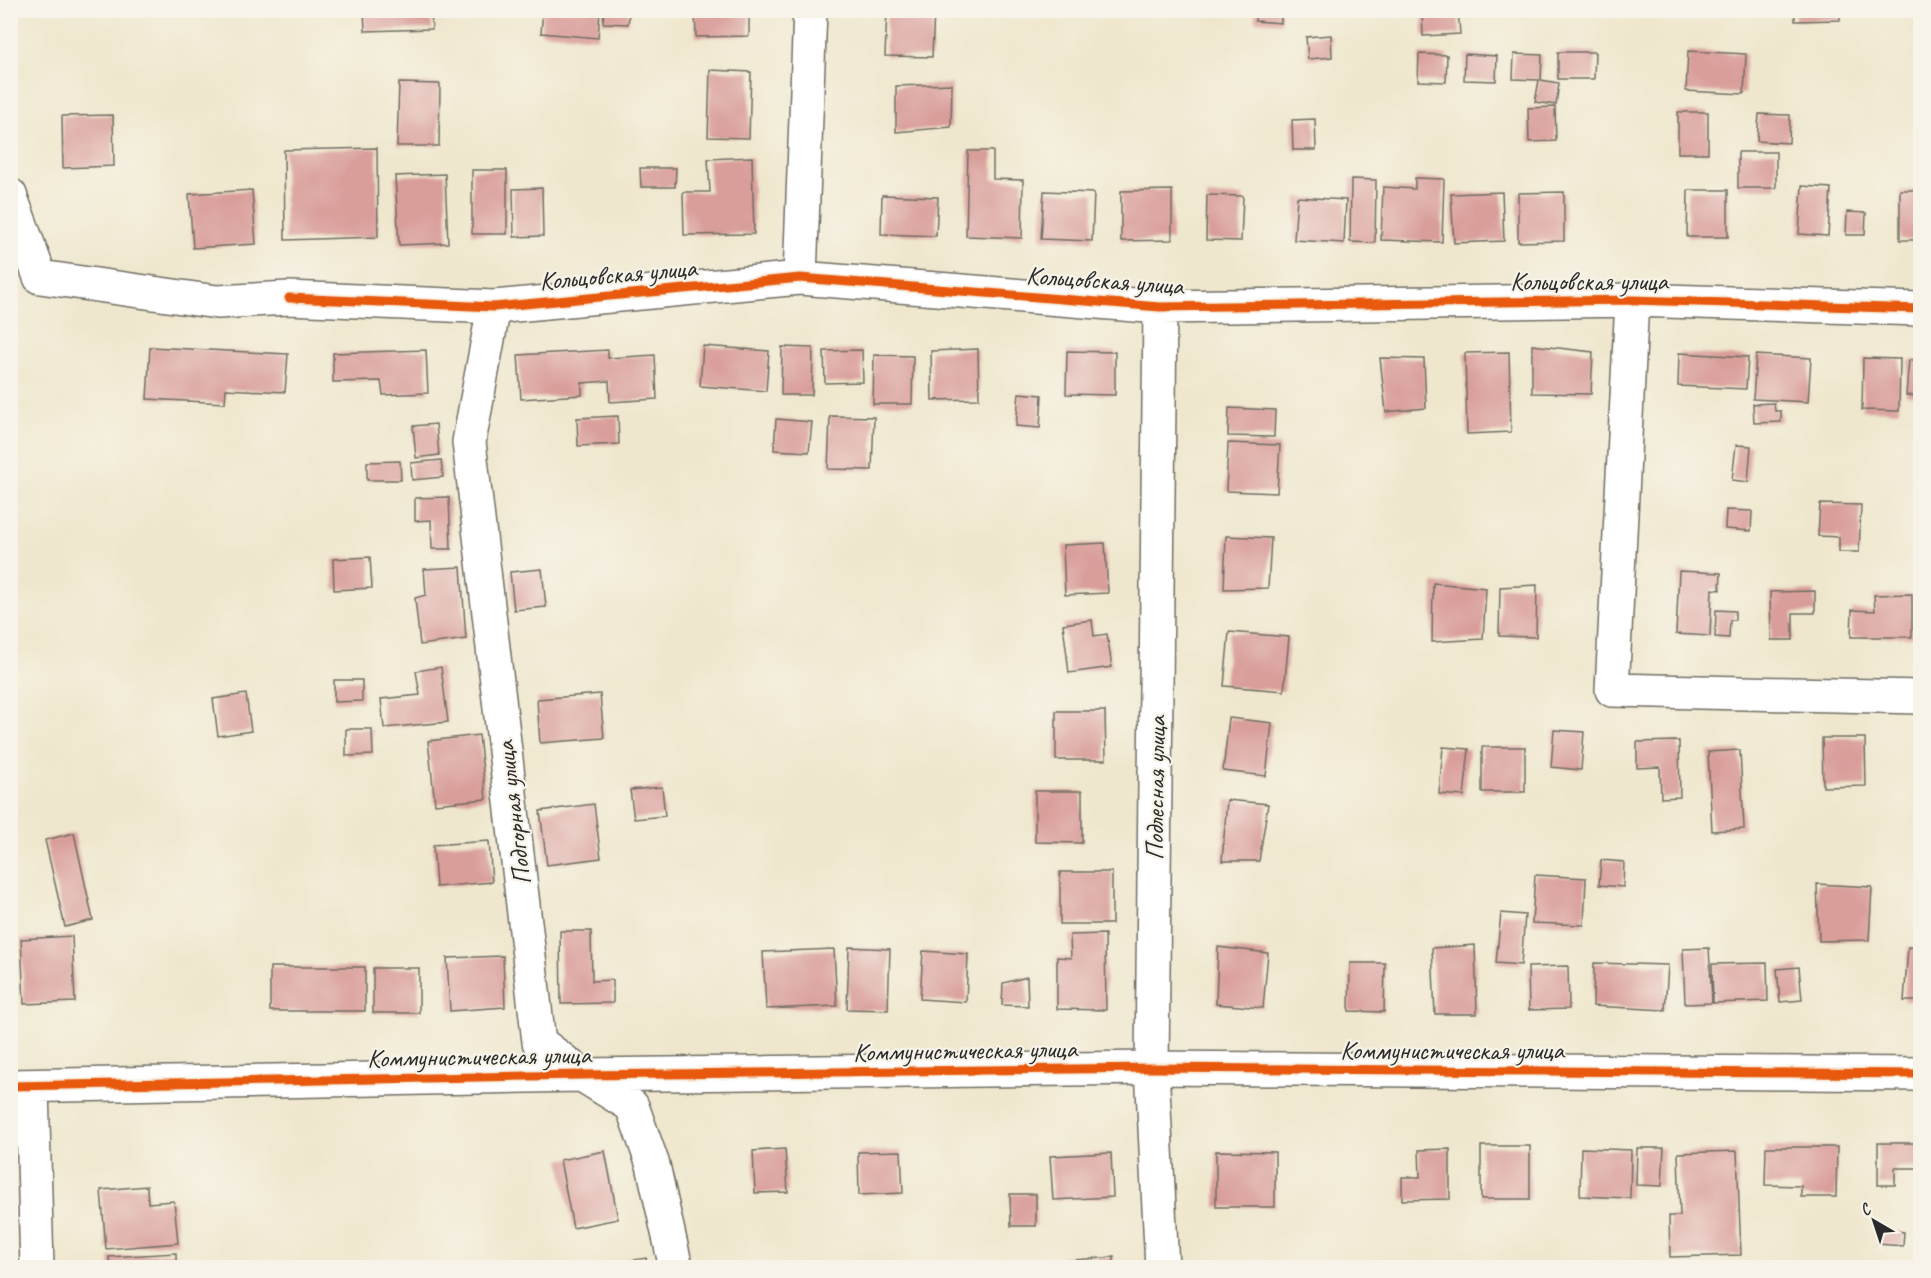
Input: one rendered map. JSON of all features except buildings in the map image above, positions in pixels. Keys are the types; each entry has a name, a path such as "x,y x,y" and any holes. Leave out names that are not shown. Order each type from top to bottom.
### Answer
{"street":[{"path":"800,278 810,10"},
{"name":"Кольцовская улица","path":"10,195 40,277 217,302 289,298 494,307 800,278 1160,308 1632,300 1920,309"},
{"path":"1632,300 1612,690 1920,696"},
{"name":"Подгорная улица","path":"494,307 469,442 539,1042 582,1075 632,1106 653,1165 676,1268"},
{"name":"Подлесная улица","path":"1160,308 1152,1068 1162,1268"},
{"name":"Коммунистическая улица","path":"21,1086 582,1075 1152,1068 1920,1074"},
{"path":"21,1086 37,1268"}],"cycle path":[{"path":"289,298 494,307 800,278 1160,307 1632,300 1920,309"},
{"path":"10,1086 582,1075 1152,1068 1920,1074"}]}
